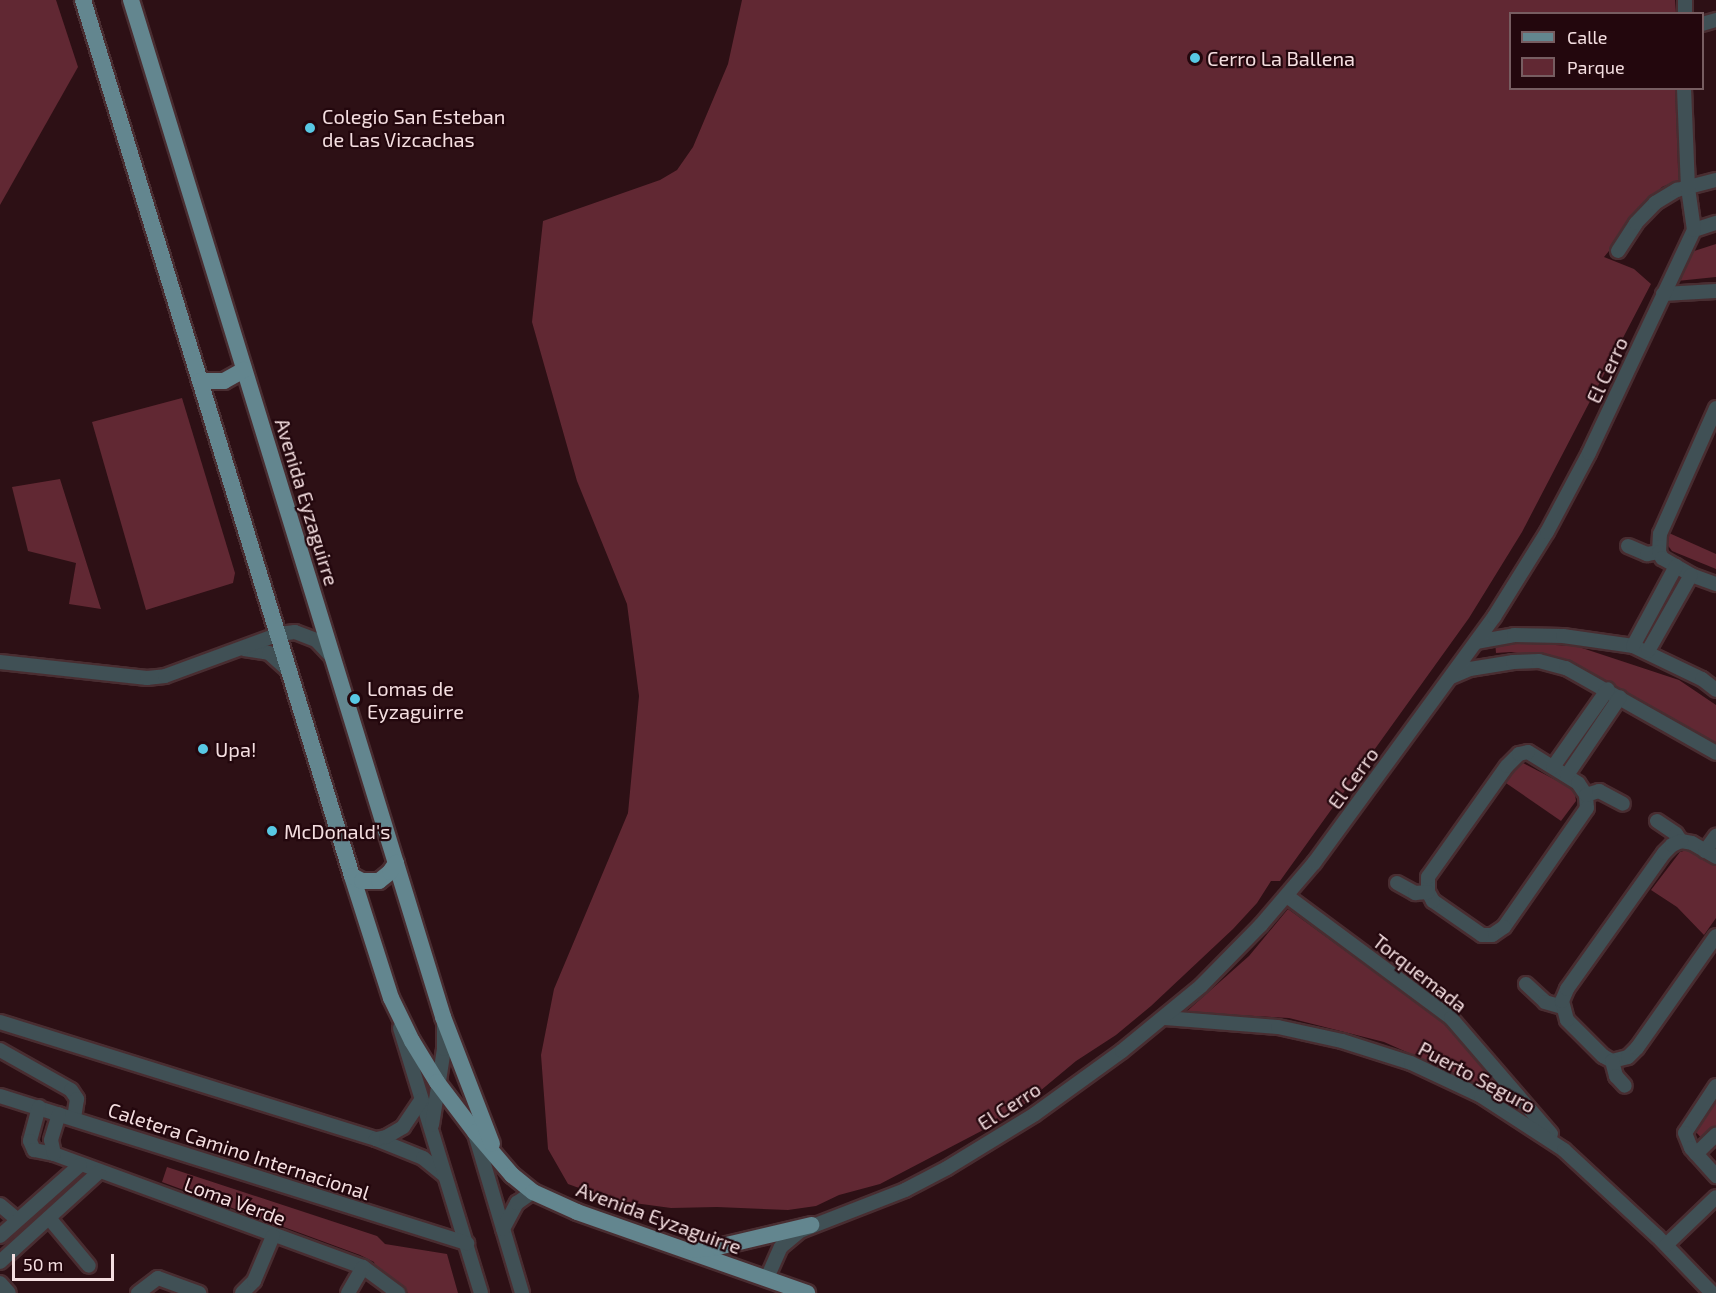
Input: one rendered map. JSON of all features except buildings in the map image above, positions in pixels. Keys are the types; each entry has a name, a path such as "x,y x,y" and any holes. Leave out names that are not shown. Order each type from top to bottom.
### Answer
{"main road":[{"name":"Avenida Eyzaguirre","path":"83,0 352,876 391,998 412,1041 437,1082 475,1132 506,1168 538,1195 577,1212 684,1251 807,1293"},
{"name":"Avenida Eyzaguirre","path":"131,0 443,1017 481,1120 506,1168"},
{"path":"200,381 224,381 244,370"},
{"path":"352,876 362,881 379,881 390,872 396,863"},
{"path":"684,1251 718,1247 811,1225"}],"street":[{"path":"1684,90 1688,188 1694,230 1716,223"},
{"path":"1618,251 1645,212 1664,197 1716,180"},
{"name":"El Cerro","path":"767,1278 781,1247 811,1225 888,1197 947,1168 1052,1102 1165,1018 1201,986 1287,896 1340,829 1494,617 1569,492 1694,230"},
{"path":"1663,294 1716,291"},
{"path":"1659,552 1660,534 1716,408"},
{"path":"1628,546 1647,554 1659,552 1691,575 1716,584"},
{"path":"1633,646 1676,566"},
{"path":"1647,651 1691,575"},
{"path":"1494,617 1514,636"},
{"path":"0,662 147,678 165,676 279,634 303,633 322,645 333,657"},
{"path":"1476,642 1514,636 1563,636 1633,646 1702,679 1716,690"},
{"path":"242,649 268,653 290,672"},
{"path":"1449,678 1470,669 1513,662 1539,661 1566,668 1608,689 1716,753"},
{"path":"1553,767 1608,689"},
{"path":"1568,776 1620,697"},
{"path":"1397,883 1414,893 1429,894 1477,933 1492,935 1508,923 1584,812 1587,804 1586,795 1578,783 1532,754 1524,753 1516,756 1430,872 1429,894"},
{"path":"1586,795 1599,791 1623,804"},
{"path":"1657,821 1676,834 1681,841"},
{"path":"1716,836 1711,854 1692,843 1681,841 1672,845 1664,854 1567,989 1562,1006 1573,1027 1603,1056 1612,1060 1623,1059 1637,1048 1716,936"},
{"name":"Torquemada","path":"1287,896 1451,1018 1564,1150"},
{"path":"1526,984 1545,1002 1562,1006"},
{"name":"Avenida Eyzaguirre","path":"391,998 482,1293"},
{"name":"Avenida Eyzaguirre","path":"432,1136 437,1082 444,1049 443,1017"},
{"name":"Puerto Seguro","path":"1165,1018 1278,1027 1342,1041 1389,1055 1433,1072 1481,1096 1564,1150 1666,1245 1712,1293"},
{"path":"0,1022 376,1139 423,1158 444,1175"},
{"path":"0,1050 71,1089 77,1107 74,1118"},
{"path":"1612,1060 1616,1076 1625,1086"},
{"path":"1716,1086 1689,1125 1686,1137 1696,1155 1716,1176"},
{"name":"Caletera Camino Internacional","path":"0,1096 467,1244"},
{"path":"376,1139 386,1137 403,1127 421,1100"},
{"name":"Loma Verde","path":"39,1107 30,1145 38,1152 54,1154 363,1267 398,1293"},
{"path":"54,1154 50,1145 59,1114"},
{"name":"Avenida Eyzaguirre","path":"475,1132 522,1293"},
{"path":"1696,1155 1716,1135"},
{"path":"0,1236 80,1165"},
{"path":"0,1262 6,1248 50,1218 99,1172"},
{"path":"503,1229 517,1203 538,1195"},
{"path":"1666,1245 1716,1197"},
{"path":"0,1205 18,1220"},
{"path":"50,1218 89,1266"},
{"path":"242,1293 254,1281 273,1236"},
{"path":"348,1293 363,1267"},
{"path":"138,1293 158,1278 199,1293"},
{"path":"0,1282 9,1293"}],"green space":[{"path":"0,0 56,0 78,67 0,205"},
{"path":"742,0 1675,0 1676,12 1509,12 1509,90 1677,90 1678,170 1681,179 1662,187 1604,257 1634,269 1651,284 1522,532 1469,618 1280,881 1271,881 1257,903 1233,929 1151,1006 1116,1035 1076,1061 1010,1116 880,1184 839,1195 816,1206 788,1210 671,1208 612,1200 568,1184 548,1149 541,1055 554,989 628,813 639,696 627,604 577,481 532,322 543,221 660,180 677,170 693,147 728,64"},
{"path":"1716,244 1716,277 1677,281 1691,252"},
{"path":"182,398 235,573 233,583 146,610 92,422"},
{"path":"60,479 101,609 69,604 76,563 28,551 12,487"},
{"path":"1669,533 1716,554 1716,569 1672,551 1666,543"},
{"path":"1495,642 1576,646 1679,680 1716,705 1716,746 1569,661 1511,652 1496,653"},
{"path":"1523,763 1569,787 1575,794 1576,801 1561,821 1503,781 1517,764"},
{"path":"1687,850 1716,864 1716,918 1704,935 1677,907 1651,890 1680,852"},
{"path":"1288,909 1447,1025 1536,1116 1463,1077 1384,1042 1289,1018 1186,1012 1249,956"},
{"path":"1716,1102 1716,1128 1703,1140 1695,1131"},
{"path":"167,1167 377,1236 385,1244 447,1254 458,1293 408,1293 375,1266 374,1262 360,1255 162,1182"}],"place":[{"name":"Cerro La Ballena","path":"1195,58"},
{"name":"Colegio San Esteban de Las Vizcachas","path":"310,128"},
{"name":"Lomas de Eyzaguirre","path":"355,699"},
{"name":"Upa!","path":"203,749"},
{"name":"McDonald's","path":"272,831"}]}
